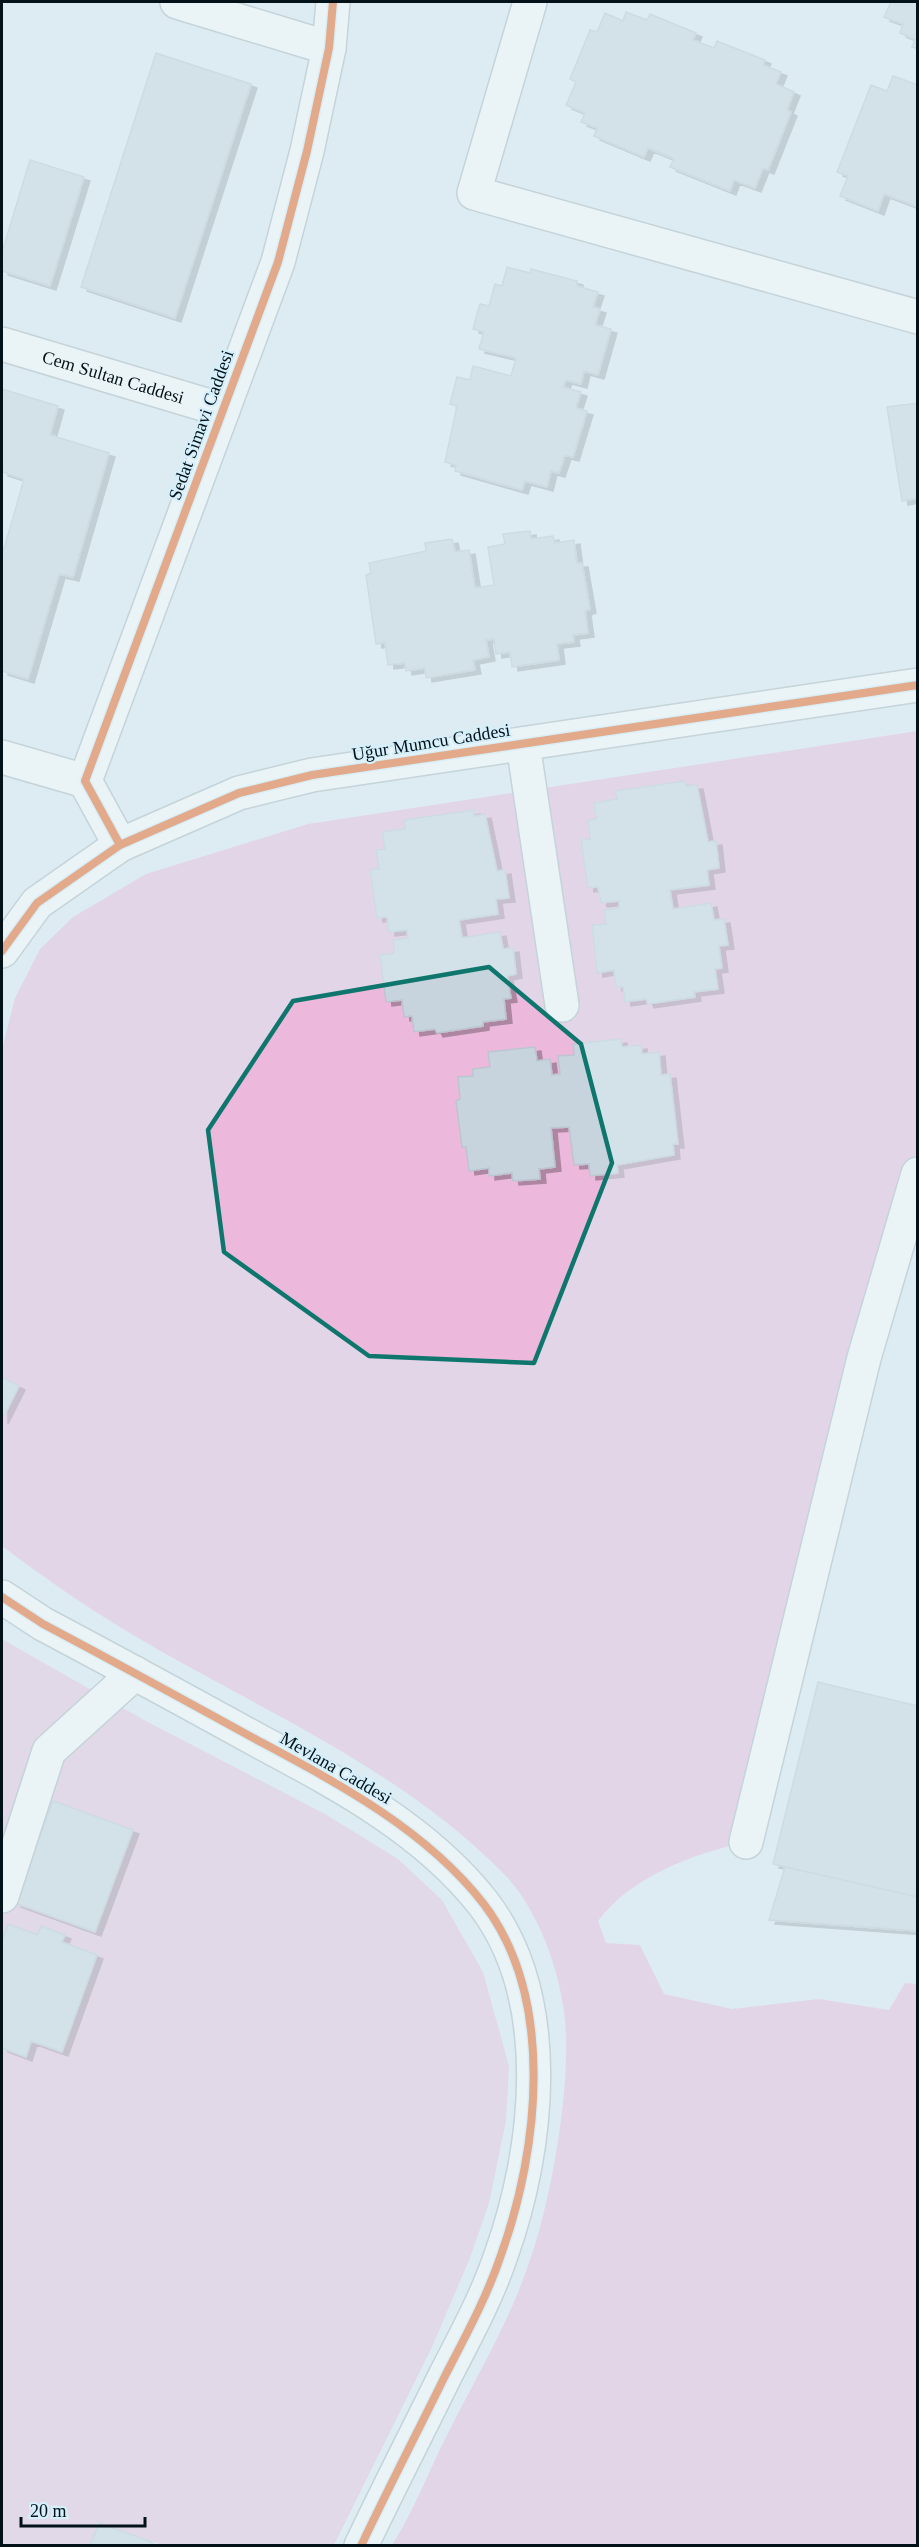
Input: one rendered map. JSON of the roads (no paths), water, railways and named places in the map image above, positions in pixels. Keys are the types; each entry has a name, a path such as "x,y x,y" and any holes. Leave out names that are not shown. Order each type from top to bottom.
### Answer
{"street":[{"path":"177,2 328,48"},
{"name":"Sedat Simavi Caddesi","path":"85,781 278,262 294,210 328,48 333,2"},
{"path":"530,2 474,193 918,317"},
{"name":"Cem Sultan Caddesi","path":"2,344 223,410"},
{"name":"Uğur Mumcu Caddesi","path":"2,951 37,903 120,845 239,793 312,775 918,685"},
{"path":"523,744 562,1005"},
{"path":"2,757 85,781 120,845"},
{"path":"746,1842 864,1358 918,1174"},
{"name":"Mevlana Caddesi","path":"2,1597 43,1624 346,1788 394,1820 430,1850 484,1905 504,1937 518,1976 532,2028 535,2069 526,2157 515,2211 501,2257 478,2311 361,2546"},
{"path":"2,1896 49,1751 135,1673"}]}
